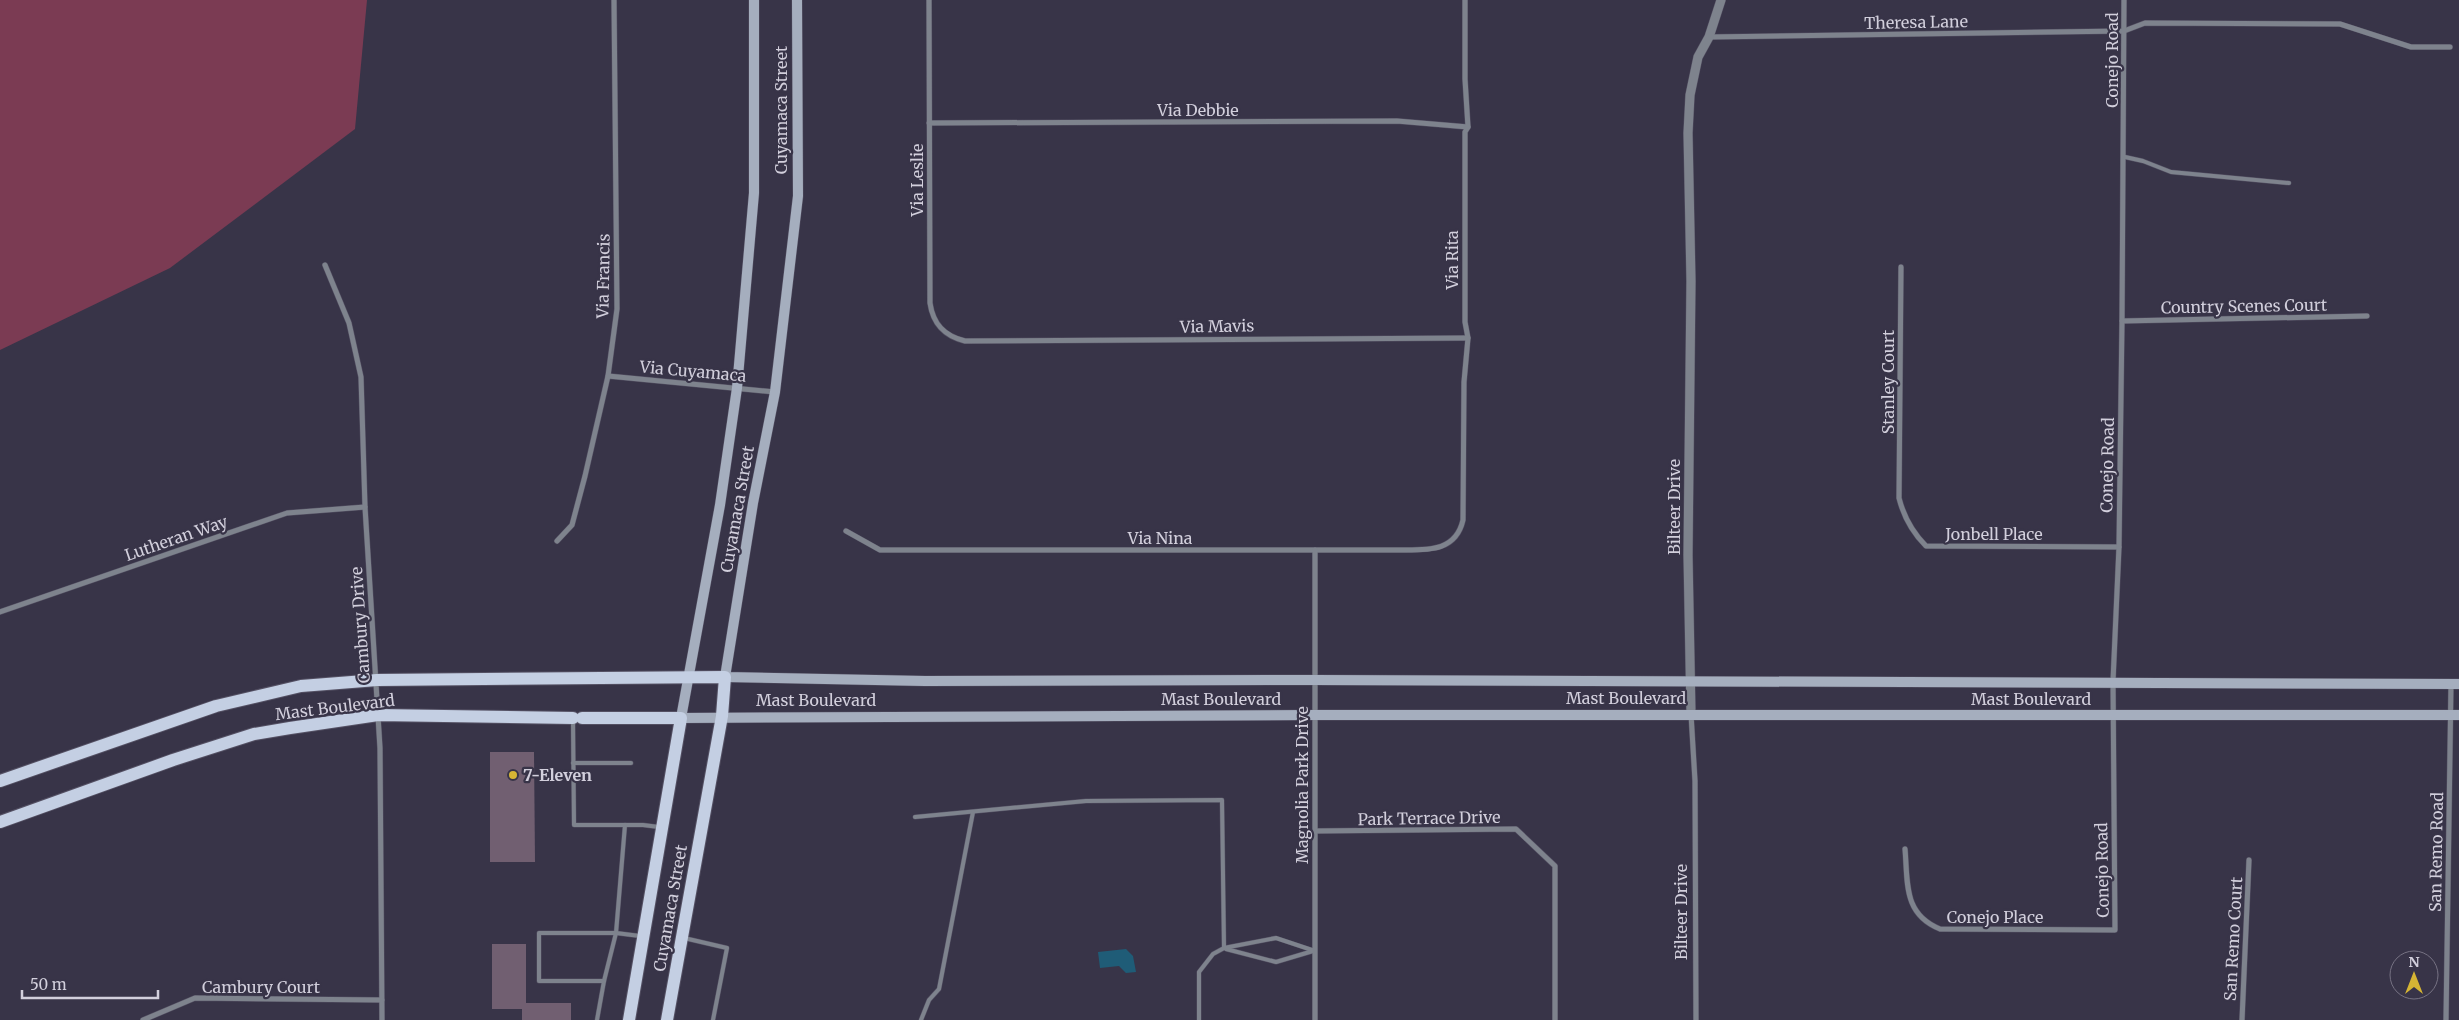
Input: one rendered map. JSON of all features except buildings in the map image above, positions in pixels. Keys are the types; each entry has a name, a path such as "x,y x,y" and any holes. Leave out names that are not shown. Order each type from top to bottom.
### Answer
{"main road":[{"name":"Cuyamaca Street","path":"629,1020 718,515 737,388 754,194 754,0"},
{"name":"Cuyamaca Street","path":"667,1020 722,716 725,677 731,653 753,503 776,392 798,196 798,0"},
{"name":"Mast Boulevard","path":"0,781 216,706 301,686 377,680 725,677 925,681 1314,680 2455,684"},
{"name":"Mast Boulevard","path":"0,822 254,734 378,715 577,718 1691,714 2455,715"}],"street":[{"name":"Via Francis","path":"556,541 572,524 608,376 616,309 614,0"},
{"name":"Via Leslie","path":"929,0 931,311 938,326 965,341"},
{"name":"Via Rita","path":"1463,520 1464,382 1468,338 1464,322 1464,132 1468,127 1464,79 1465,0"},
{"name":"Bilteer Drive","path":"1696,1020 1695,781 1691,714 1688,555 1691,281 1688,133 1690,95 1698,57 1709,37 1721,0"},
{"name":"Conejo Road","path":"2116,930 2113,682 2118,546 2125,157 2124,0"},
{"name":"Theresa Lane","path":"1709,37 2124,31 2145,23 2340,24 2412,47 2450,47"},
{"name":"Via Debbie","path":"929,123 1397,121 1468,127"},
{"name":"Cambury Drive","path":"325,265 349,323 361,377 365,507 377,680 382,1020"},
{"name":"Stanley Court","path":"1899,498 1901,267"},
{"name":"Country Scenes Court","path":"2122,321 2367,316"},
{"name":"Via Mavis","path":"965,341 1468,338"},
{"name":"Via Cuyamaca","path":"608,376 776,392"},
{"name":"Jonbell Place","path":"1899,498 1903,514 1914,534 1926,546 2118,546"},
{"name":"Lutheran Way","path":"0,612 288,513 365,507"},
{"name":"Via Nina","path":"846,531 880,550 1434,550 1448,544 1454,538 1463,520"},
{"name":"Magnolia Park Drive","path":"1315,550 1315,1020"},
{"name":"San Remo Road","path":"2446,1020 2455,684"},
{"name":"Park Terrace Drive","path":"1315,831 1516,829 1555,866 1555,1020"},
{"name":"Conejo Place","path":"1906,849 1910,902 1922,919 1940,929 2116,930"},
{"name":"San Remo Court","path":"2242,1020 2249,860"},
{"name":"Cambury Court","path":"143,1020 195,998 382,1000"}],"lane":[{"path":"2125,157 2143,161 2171,172 2289,183"},
{"path":"577,718 573,763 574,826 625,825 662,827"},
{"path":"573,763 630,763"},
{"path":"914,817 1086,801 1222,800 1224,948"},
{"path":"921,1020 929,1000 940,989 972,812"},
{"path":"597,1020 616,933 625,825"},
{"path":"604,981 540,981 539,933 616,933 643,936"},
{"path":"682,938 727,948 714,1020"},
{"path":"1199,1020 1199,972 1213,954 1224,948 1276,938 1315,950"},
{"path":"1224,948 1276,962 1315,950"}],"shaded area":[{"path":"0,0 367,0 355,129 170,268 0,350"}],"water":[{"path":"1126,949 1133,956 1136,972 1126,973 1119,966 1100,968 1098,952"}],"place":[{"name":"7-Eleven","path":"513,775"}]}
